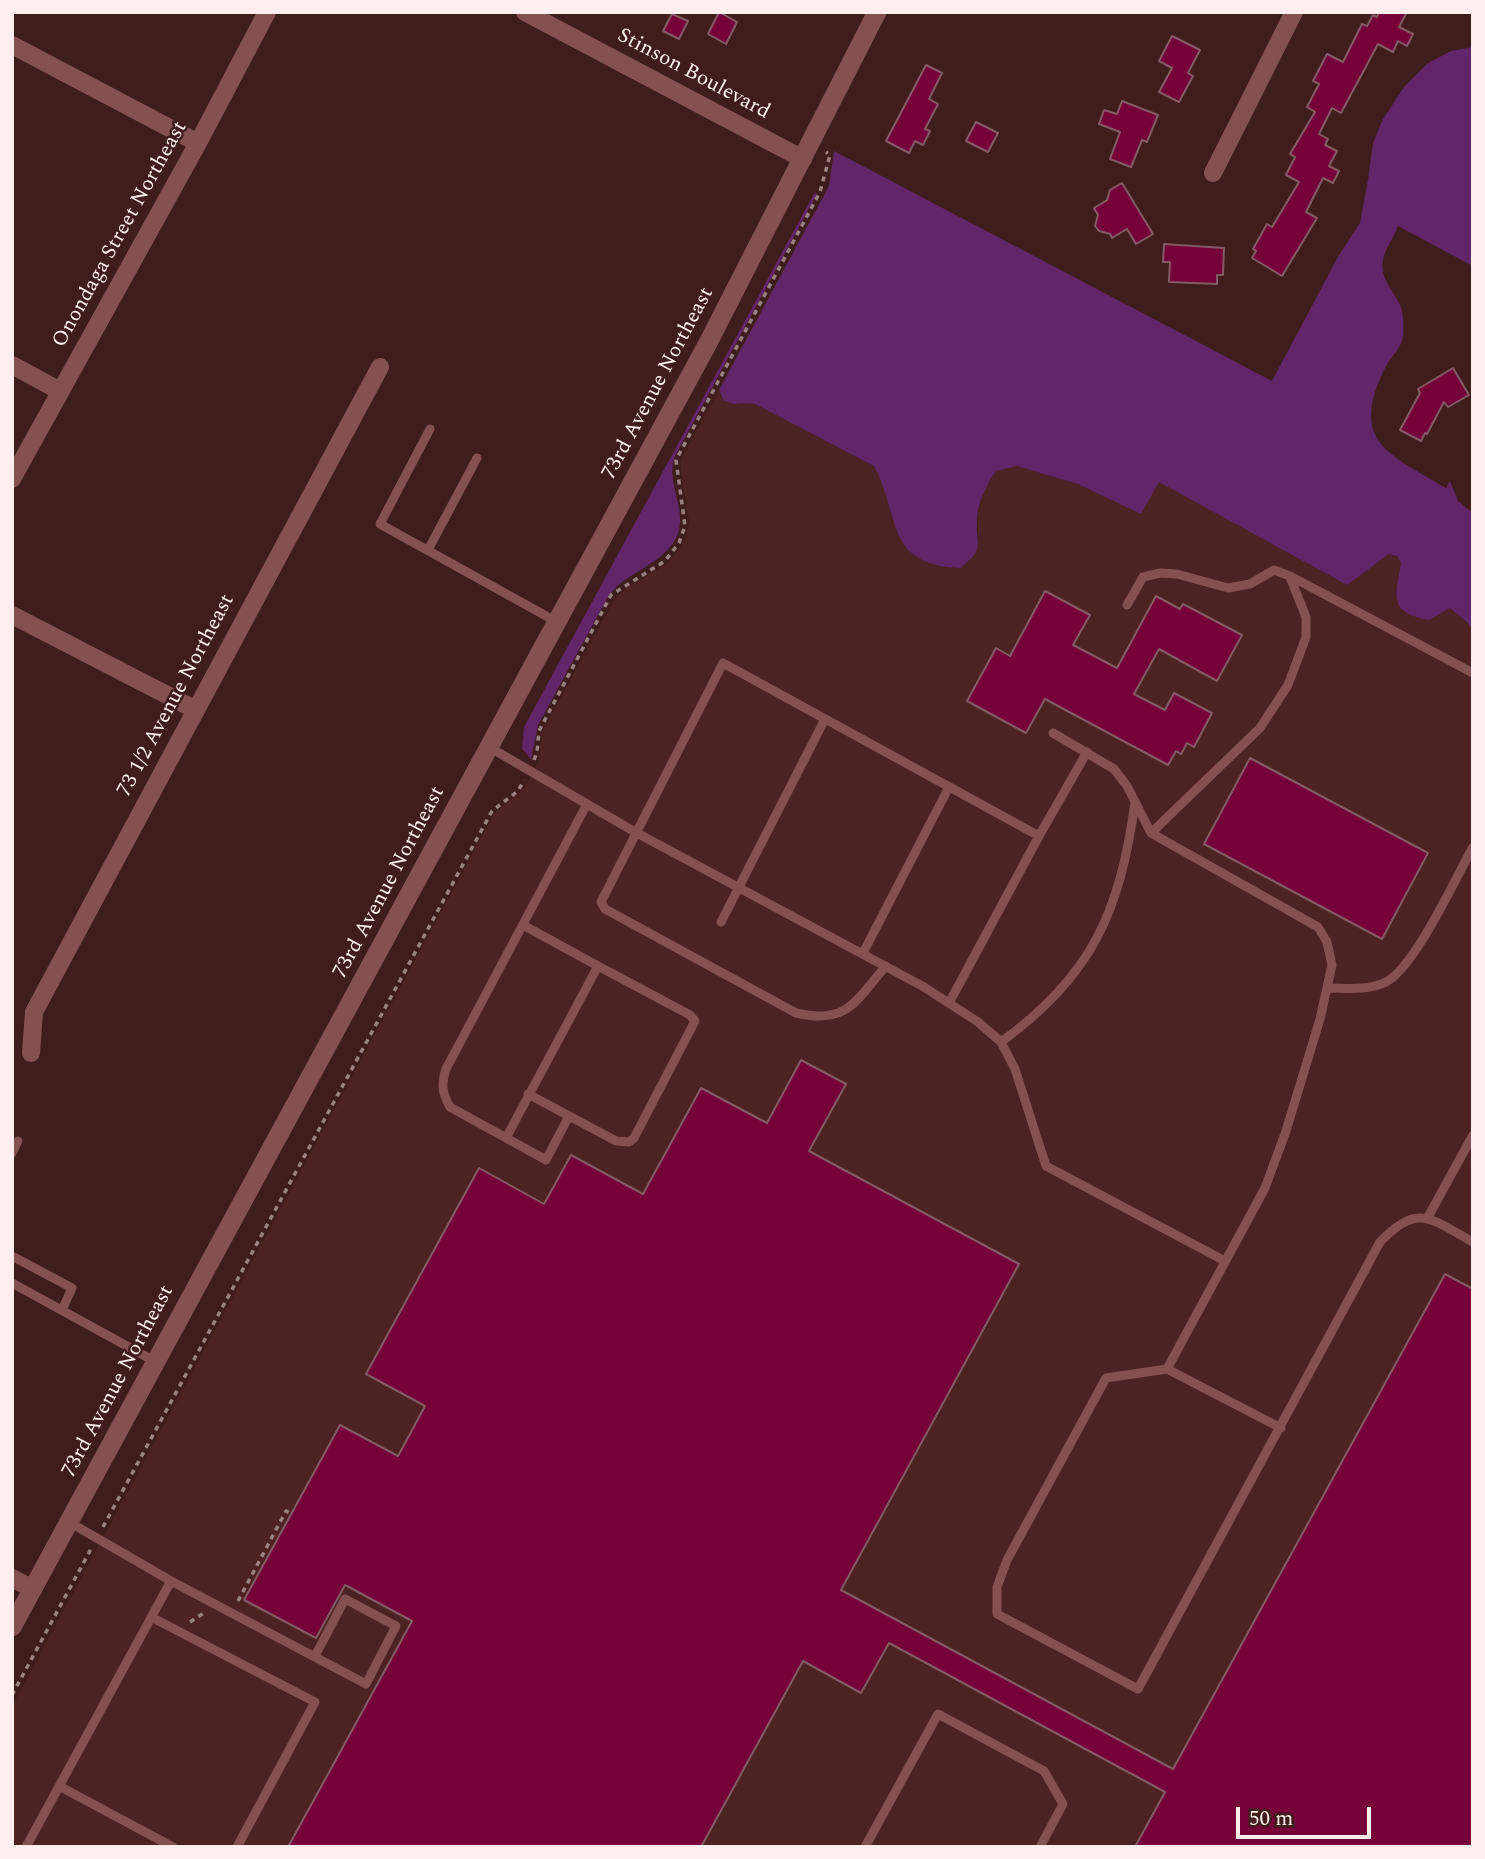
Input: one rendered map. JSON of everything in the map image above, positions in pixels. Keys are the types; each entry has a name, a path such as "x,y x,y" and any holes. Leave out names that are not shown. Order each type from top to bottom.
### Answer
{"street":[{"name":"Onondaga Street Northeast","path":"12,479 198,143 267,12"},
{"name":"Stinson Boulevard","path":"525,12 807,151"},
{"name":"73rd Avenue Northeast","path":"12,1627 708,343 877,12"},
{"path":"1213,173 1294,12"},
{"path":"12,45 198,143"},
{"path":"12,365 60,391"},
{"name":"73 1/2 Avenue Northeast","path":"31,1053 34,1012 380,367"},
{"path":"12,615 196,709"},
{"path":"12,1578 33,1589"}],"lane":[{"path":"430,429 380,524 557,622"},
{"path":"428,550 477,458"},
{"path":"1127,605 1143,578 1160,573 1177,574 1228,588 1250,584 1273,570 1290,576 1473,673"},
{"path":"1151,833 1260,728 1288,685 1306,637 1306,617 1290,576"},
{"path":"886,966 848,1008 831,1017 796,1013 605,909 601,902 723,663 1040,836"},
{"path":"721,922 825,719"},
{"path":"1053,733 1114,769 1135,801 1151,833 1318,927 1327,942 1332,965 1282,1143 1265,1188 1167,1369"},
{"path":"489,747 635,832 863,953 978,1022 1001,1042 1015,1069 1046,1166 1225,1261"},
{"path":"949,1003 1087,752"},
{"path":"863,953 949,787"},
{"path":"1001,1042 1034,1019 1060,992 1084,961 1100,934 1126,861 1135,801"},
{"path":"569,1116 546,1160 450,1107 443,1095 442,1082 446,1069 587,804"},
{"path":"1327,988 1363,989 1385,982 1400,971 1413,954 1473,847"},
{"path":"523,925 690,1015 695,1021 634,1138 629,1142 616,1141 528,1094"},
{"path":"506,1138 598,965"},
{"path":"1428,1217 1473,1135"},
{"path":"12,1153 18,1141"},
{"path":"1281,1428 1167,1369 1106,1378 1007,1560 997,1587 997,1614 1138,1689 1281,1428 1380,1242 1395,1226 1411,1217 1428,1217 1473,1242"},
{"path":"12,1256 72,1289 62,1310"},
{"path":"12,1283 156,1362"},
{"path":"69,1522 171,1581 366,1684 396,1626 345,1599 315,1656"},
{"path":"26,1847 171,1581"},
{"path":"151,1617 315,1702 237,1847"},
{"path":"865,1847 938,1714 1044,1770 1063,1804 1040,1847"},
{"path":"59,1786 173,1847"}],"path":[{"path":"12,1695 492,811 518,791 537,752 539,731 611,594 665,561 679,543 685,526 676,460 820,192 830,155 807,151"},
{"path":"232,1613 286,1511 292,1514"},
{"path":"176,1629 219,1606"}],"shaded area":[{"path":"1473,47 1473,266 1398,226 1384,256 1382,268 1387,283 1400,304 1403,336 1401,344 1385,368 1375,393 1371,414 1373,430 1392,455 1446,488 1450,481 1458,501 1473,513 1473,631 1467,622 1450,608 1429,620 1416,617 1400,607 1397,593 1401,562 1397,556 1389,554 1347,585 1159,482 1141,514 1078,484 1017,466 996,471 979,505 978,546 974,555 960,568 936,565 918,558 907,548 899,535 874,466 753,403 734,404 724,401 719,390 829,186 834,151 1272,381 1339,255 1360,223 1373,143 1382,121 1404,87 1428,63 1451,51"},
{"path":"815,192 817,194 675,456 672,466 680,519 675,540 652,563 625,580 609,595 538,725 531,759 522,749 524,727"},
{"path":"719,390 724,401 734,404 753,403 874,466 883,483 893,522 979,542 977,517 984,490 996,471 1017,466 1078,484 1141,513 1158,481 1347,585 1389,554 1398,556 1401,562 1395,596 1450,608 1467,622 1473,631 1473,1847 12,1847 12,1706 494,814 525,787 539,761 542,732 615,598 667,564 681,547 689,521 681,460"}],"building":[{"path":"719,12 737,22 726,44 708,34"},
{"path":"1379,12 1407,12 1399,27 1413,34 1407,46 1398,41 1393,52 1378,44 1341,113 1332,108 1319,134 1328,139 1325,145 1337,151 1329,166 1339,171 1333,183 1323,178 1306,212 1317,218 1282,276 1252,258 1256,251 1253,249 1267,224 1272,227 1299,182 1286,175 1295,157 1290,154 1315,112 1307,107 1319,84 1313,81 1327,54 1343,62 1362,24 1367,26 1373,15 1377,17"},
{"path":"672,14 688,21 679,39 663,31"},
{"path":"1172,36 1200,50 1188,73 1193,76 1179,102 1159,92 1172,68 1159,61"},
{"path":"926,65 942,73 929,99 938,104 925,129 930,131 923,145 915,141 909,153 886,141"},
{"path":"1122,101 1158,115 1147,142 1142,140 1131,167 1110,159 1120,132 1099,124 1104,110 1117,114"},
{"path":"976,122 998,133 988,152 966,141"},
{"path":"1122,183 1153,234 1136,244 1127,229 1112,238 1110,234 1099,231 1095,226 1098,215 1094,208 1107,200 1110,190"},
{"path":"1164,244 1224,248 1223,275 1217,275 1217,284 1169,282 1170,262 1163,262"},
{"path":"1453,368 1469,395 1448,407 1444,402 1421,441 1400,430 1420,393 1418,389"},
{"path":"1045,591 1090,615 1073,645 1117,668 1156,596 1180,609 1183,604 1242,635 1217,681 1159,649 1134,694 1165,710 1174,693 1212,713 1194,747 1187,743 1181,754 1176,751 1168,765 1045,699 1026,733 967,701 996,648 1010,656"},
{"path":"1250,758 1428,853 1382,939 1204,844"},
{"path":"801,1060 846,1084 809,1151 1019,1264 841,1590 1173,1769 1445,1274 1473,1289 1473,1847 1135,1847 1165,1792 889,1643 861,1693 803,1661 701,1847 288,1847 412,1621 345,1585 316,1638 244,1600 340,1425 398,1456 425,1406 366,1374 479,1168 544,1204 571,1155 643,1194 701,1088 767,1123"}]}
